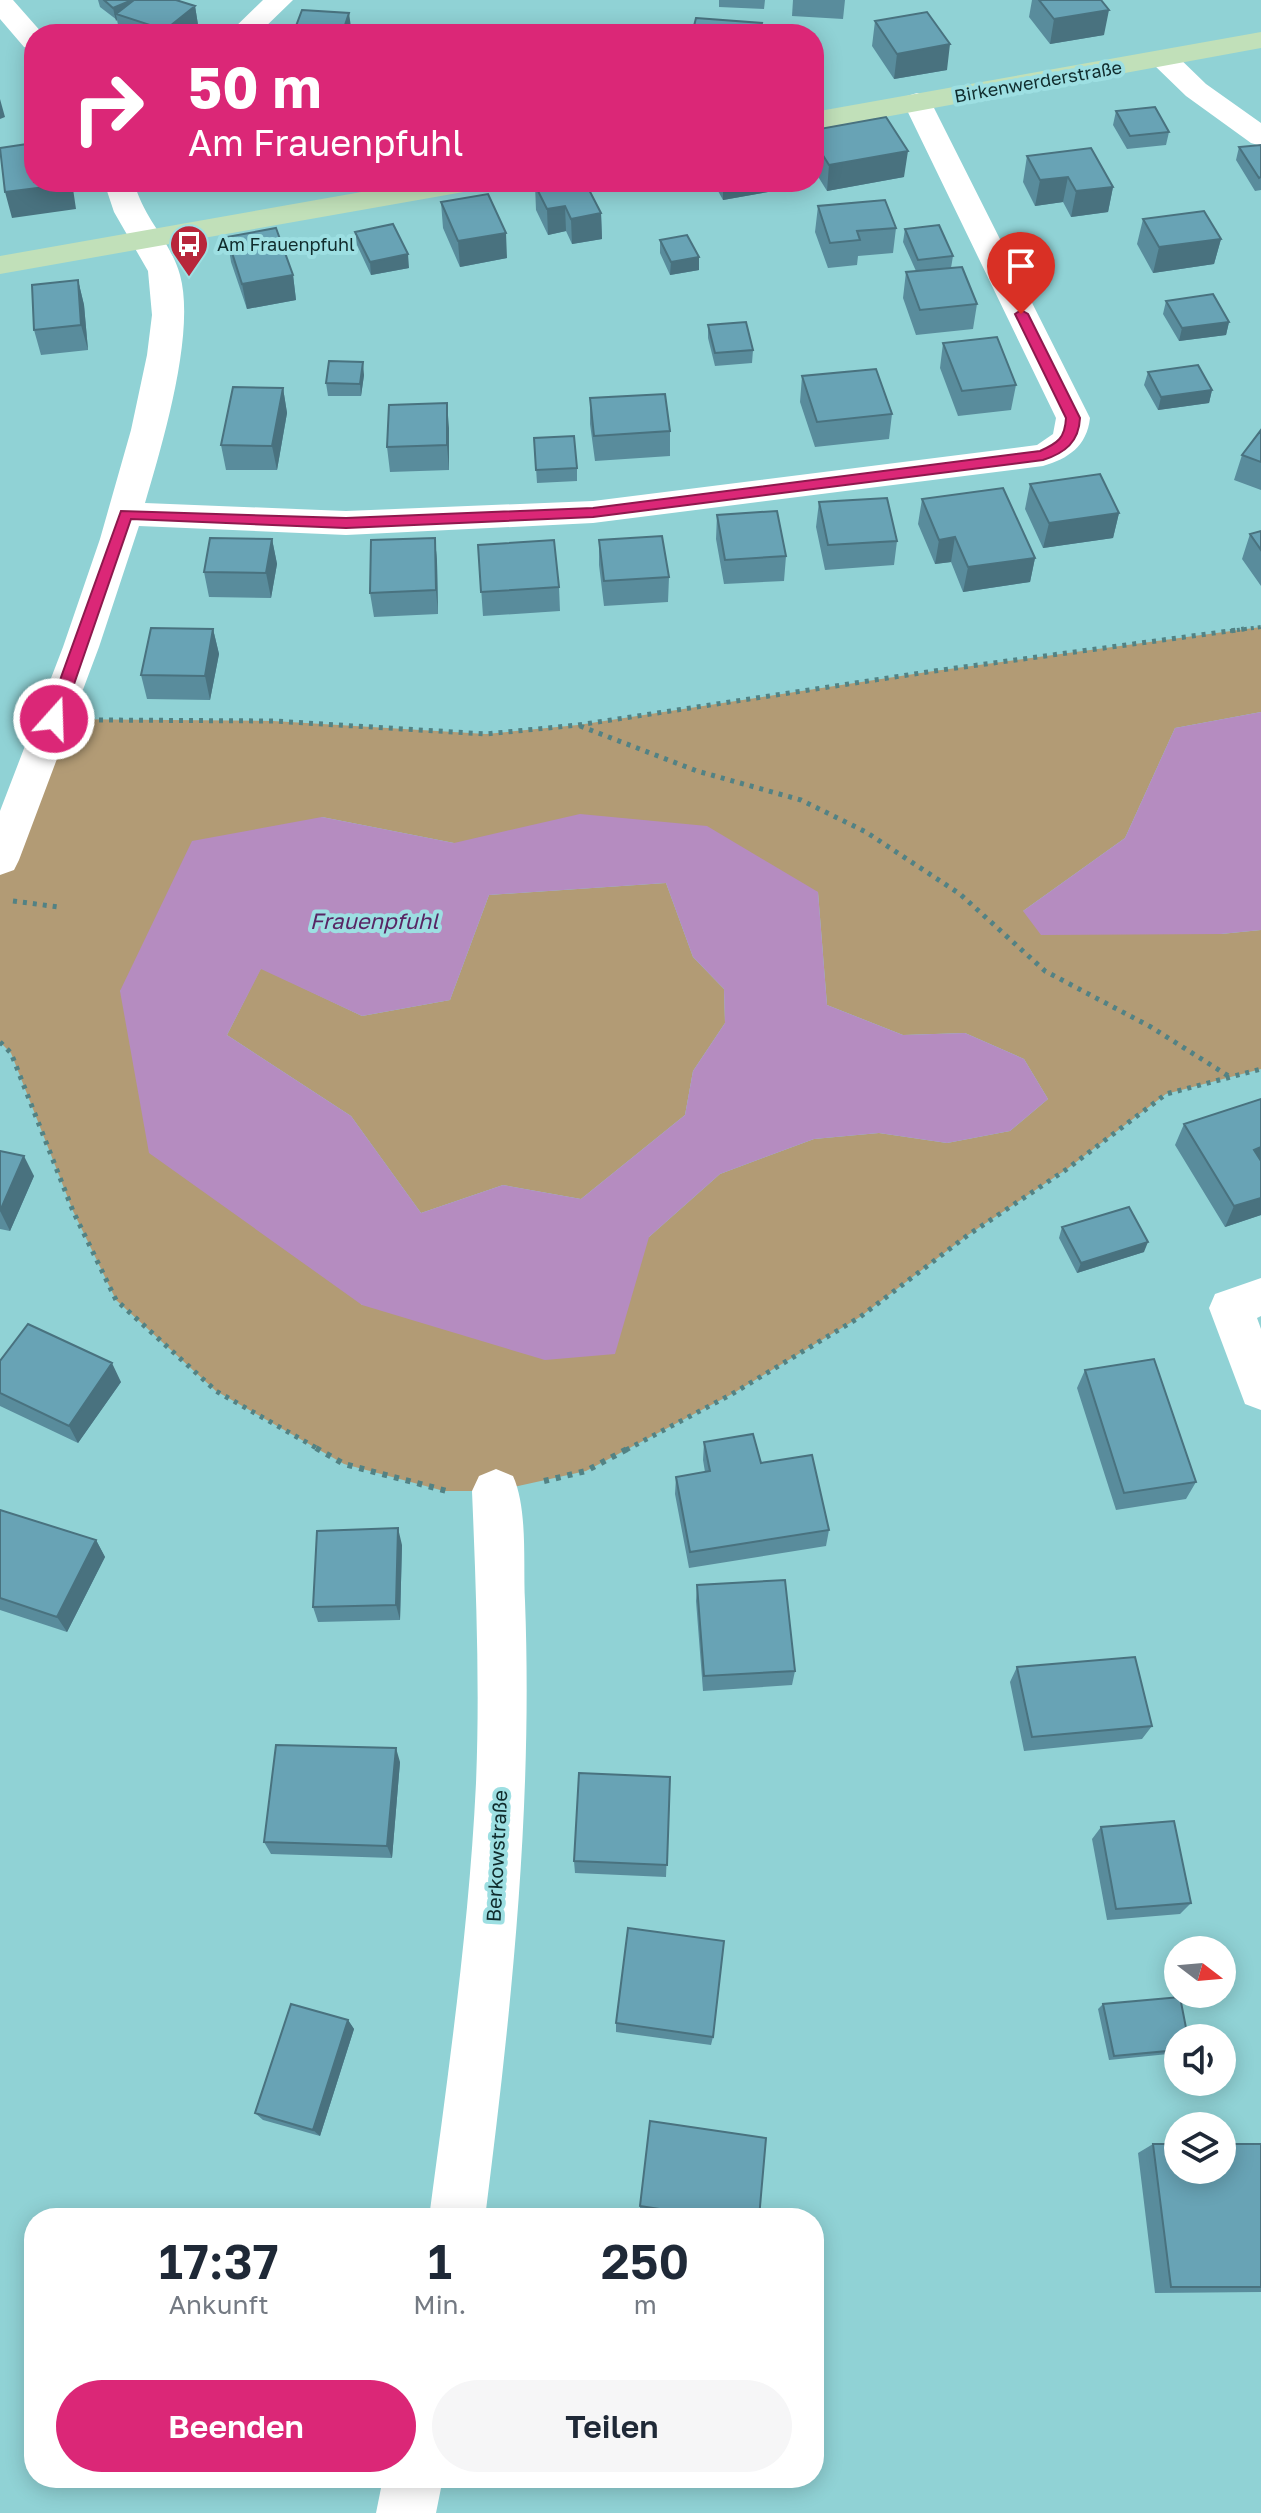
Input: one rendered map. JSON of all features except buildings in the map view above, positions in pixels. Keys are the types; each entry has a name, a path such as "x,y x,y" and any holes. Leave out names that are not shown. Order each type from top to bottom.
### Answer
{"main road":[{"name":"Birkenwerderstraße","path":"824,119 1261,40"},
{"path":"0,265 412,192"}],"street":[{"path":"253,24 279,0"},
{"path":"0,2 24,30"},
{"path":"1164,59 1196,90 1261,137"},
{"path":"126,514 346,523 593,512 1043,455 1061,447 1072,433 1073,418 917,102"},
{"path":"0,860 54,719 126,514 155,402 165,331 166,279 128,210 122,192"},
{"path":"1246,1302 1261,1390"},
{"name":"Berkowstraße","path":"458,2208 486,2001 499,1823 503,1641 496,1491"},
{"path":"406,2513 411,2488"}],"path":[{"path":"54,719 273,721 486,734 578,725 934,671 1261,627"},
{"path":"578,725 697,771 801,800 866,832 960,894 1045,971 1151,1027 1231,1077"},
{"path":"0,900 59,907"},
{"path":"0,1042 11,1053 73,1211 116,1300 216,1391 344,1464 444,1491 496,1491 586,1471 732,1394 860,1317 968,1235 1067,1169 1166,1094 1261,1069"}],"shaded area":[{"path":"1261,627 1261,712 1175,728 1125,838 1023,911 1221,934 1261,930 1261,1069 1166,1094 1067,1169 968,1235 860,1317 732,1394 586,1471 496,1491 444,1491 344,1464 216,1391 116,1300 73,1211 11,1053 0,1042 0,860 54,719 273,721 486,734 578,725 934,671","holes":["322,817 454,843 818,892 827,1005 903,1035 965,1033 1024,1059 1048,1099 1010,1131 947,1143 879,1133 814,1139 720,1174 649,1237 362,1305 120,991"]},
{"path":"666,883 693,957 724,989 725,1023 693,1071 685,1115 581,1199 503,1185 421,1213 351,1116 227,1035 261,968 362,1016 450,1000 489,895"}],"water":[{"path":"1261,712 1261,930 1221,934 1041,935 1023,911 1125,838 1175,728"},
{"name":"Frauenpfuhl","path":"580,814 707,826 818,892 827,1005 903,1035 965,1033 1024,1059 1048,1099 1010,1131 947,1143 879,1133 814,1139 720,1174 649,1237 615,1354 545,1360 362,1305 149,1153 120,991 192,841 322,817 454,843","holes":["666,883 693,957 724,989 725,1023 693,1071 685,1115 581,1199 503,1185 421,1213 351,1116 227,1035 261,969 362,1016 450,1000 489,895"]}],"place":[{"name":"Am Frauenpfuhl","path":"189,278"}],"route":[{"path":"54,719 126,514 346,523 593,512 1043,455 1061,447 1072,433 1073,418 1021,314"}]}
